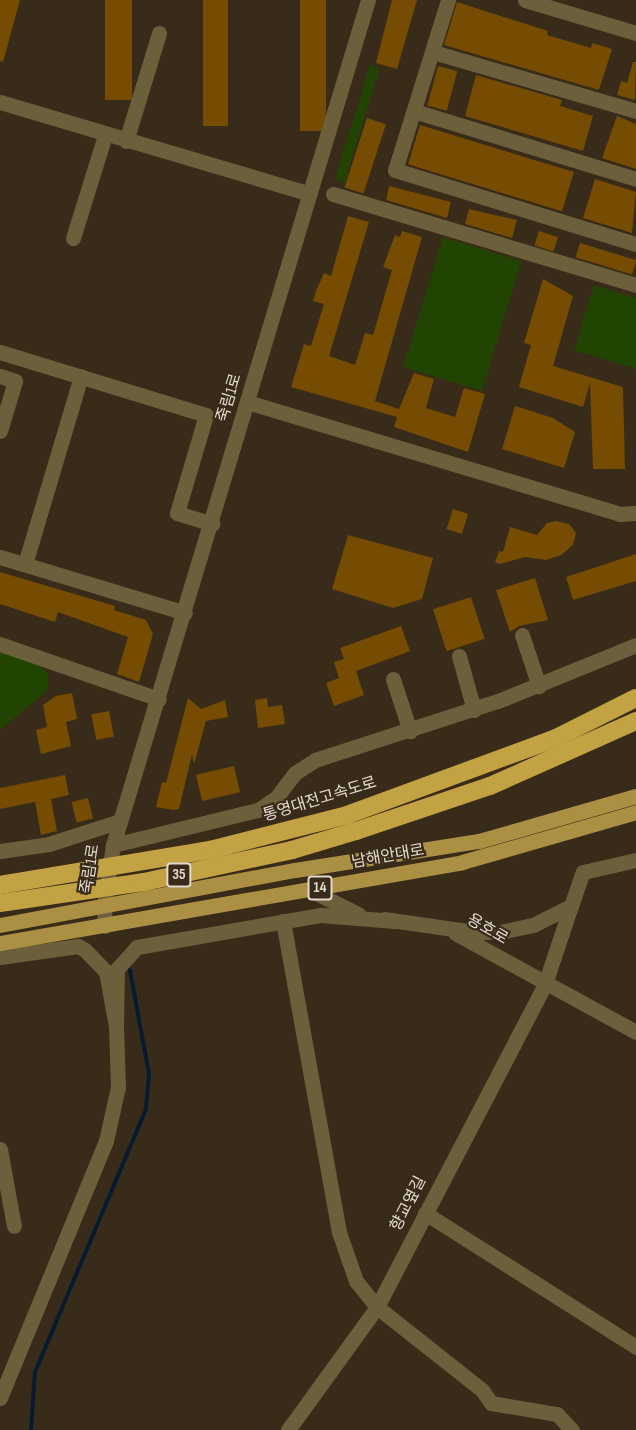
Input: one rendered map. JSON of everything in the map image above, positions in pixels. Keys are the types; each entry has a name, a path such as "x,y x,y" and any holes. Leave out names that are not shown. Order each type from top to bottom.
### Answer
{"highway":[{"name":"통영대전고속도로","path":"0,903 155,880 292,850 351,823 556,738 636,698"},
{"name":"통영대전고속도로","path":"0,885 210,850 351,823 490,786 636,722"}],"main road":[{"name":"남해안대로","path":"0,925 479,841 636,796"},
{"name":"남해안대로","path":"0,943 462,862 636,812"}],"street":[{"name":"죽림1로","path":"105,926 104,905 113,845 212,524 368,0"},
{"path":"448,0 395,170 636,244"},
{"path":"525,0 636,33"},
{"path":"126,141 159,33"},
{"path":"433,52 636,111"},
{"path":"0,102 310,194"},
{"path":"414,111 636,179"},
{"path":"73,238 105,135"},
{"path":"333,194 636,285"},
{"path":"0,352 206,415 177,513 212,524"},
{"path":"0,376 15,381 0,431"},
{"path":"25,564 81,376"},
{"path":"247,402 620,514 636,513"},
{"path":"0,557 185,613"},
{"path":"522,635 539,686"},
{"path":"0,644 159,699"},
{"path":"113,845 258,810 276,798 295,773 315,760 474,710 539,686 636,645"},
{"path":"459,656 474,710"},
{"path":"393,679 410,731"},
{"path":"0,851 49,844 120,821"},
{"name":"향교옆길","path":"288,1430 377,1307 545,984 583,872 636,860"},
{"name":"용호로","path":"310,890 343,909 394,921 449,930 636,1032"},
{"path":"449,930 500,933 532,925 571,906"},
{"path":"0,1398 106,1141 118,1087 117,969 132,951 283,921 321,915 394,921"},
{"path":"283,921 339,1232 356,1281 377,1307 482,1390 491,1404 557,1414 572,1430"},
{"path":"0,957 78,946 85,950 106,972 116,1026"},
{"path":"0,1149 14,1226"},
{"path":"425,1213 636,1347"}],"green space":[{"path":"370,65 380,68 344,183 335,180"},
{"path":"443,237 521,261 482,391 403,367"},
{"path":"594,285 636,298 636,369 574,350"},
{"path":"0,649 39,664 48,674 48,690 0,730"}],"building":[{"path":"0,0 20,0 3,62 0,61"},
{"path":"105,0 132,0 132,100 105,100"},
{"path":"203,0 228,0 228,126 203,126"},
{"path":"300,0 326,0 326,131 300,131"},
{"path":"392,0 417,0 397,69 376,63"},
{"path":"457,2 548,31 547,35 591,48 592,43 612,49 599,90 444,45"},
{"path":"633,62 636,62 635,100 617,95 621,81 627,83"},
{"path":"438,66 457,71 447,111 427,106"},
{"path":"476,75 562,100 560,106 593,116 583,151 465,116"},
{"path":"617,116 636,124 636,169 602,158"},
{"path":"367,118 386,124 363,194 344,187"},
{"path":"420,125 574,172 562,211 408,164"},
{"path":"595,179 636,192 632,233 583,218"},
{"path":"389,186 451,202 447,218 386,200"},
{"path":"469,209 517,220 512,238 465,224"},
{"path":"348,216 369,222 329,356 355,365 365,333 373,335 392,270 383,267 395,235 400,237 402,231 422,237 375,401 399,409 414,373 434,379 426,408 455,417 464,388 485,394 468,452 394,427 397,417 291,387 304,344 311,346 324,304 313,301 316,291 324,273 331,276"},
{"path":"539,231 558,237 553,251 534,245"},
{"path":"580,243 636,260 632,275 576,257"},
{"path":"543,279 573,296 553,366 623,387 625,469 593,469 590,383 583,407 519,387 531,345 524,343"},
{"path":"515,406 553,418 575,432 564,468 502,449"},
{"path":"453,509 468,514 462,534 447,529"},
{"path":"556,521 569,524 576,533 573,545 561,555 546,560 525,557 500,564 495,562 499,551 503,552 510,527 537,535 547,523"},
{"path":"348,535 433,558 422,599 393,608 332,589"},
{"path":"636,554 636,581 573,600 566,577"},
{"path":"0,572 115,606 114,610 146,620 153,634 139,682 117,674 128,637 58,612 55,622 0,604"},
{"path":"535,578 548,620 519,626 510,632 496,590"},
{"path":"471,597 485,639 447,651 433,609"},
{"path":"401,626 410,651 356,671 364,695 334,706 326,683 339,678 334,662 344,659 340,648"},
{"path":"72,693 77,719 66,722 71,746 41,754 36,730 47,727 43,705 56,696"},
{"path":"188,698 201,709 225,700 228,717 206,721 194,764 192,754 179,809 156,807 162,782 166,783"},
{"path":"267,698 268,707 282,705 285,724 258,728 255,700"},
{"path":"109,711 114,737 96,740 91,714"},
{"path":"234,766 240,792 202,801 196,775"},
{"path":"65,775 69,795 51,799 57,831 41,835 35,802 0,809 0,788"},
{"path":"88,798 93,818 77,822 72,802"}],"waterway":[{"path":"31,1430 35,1372 146,1109 149,1074 130,970"}]}
